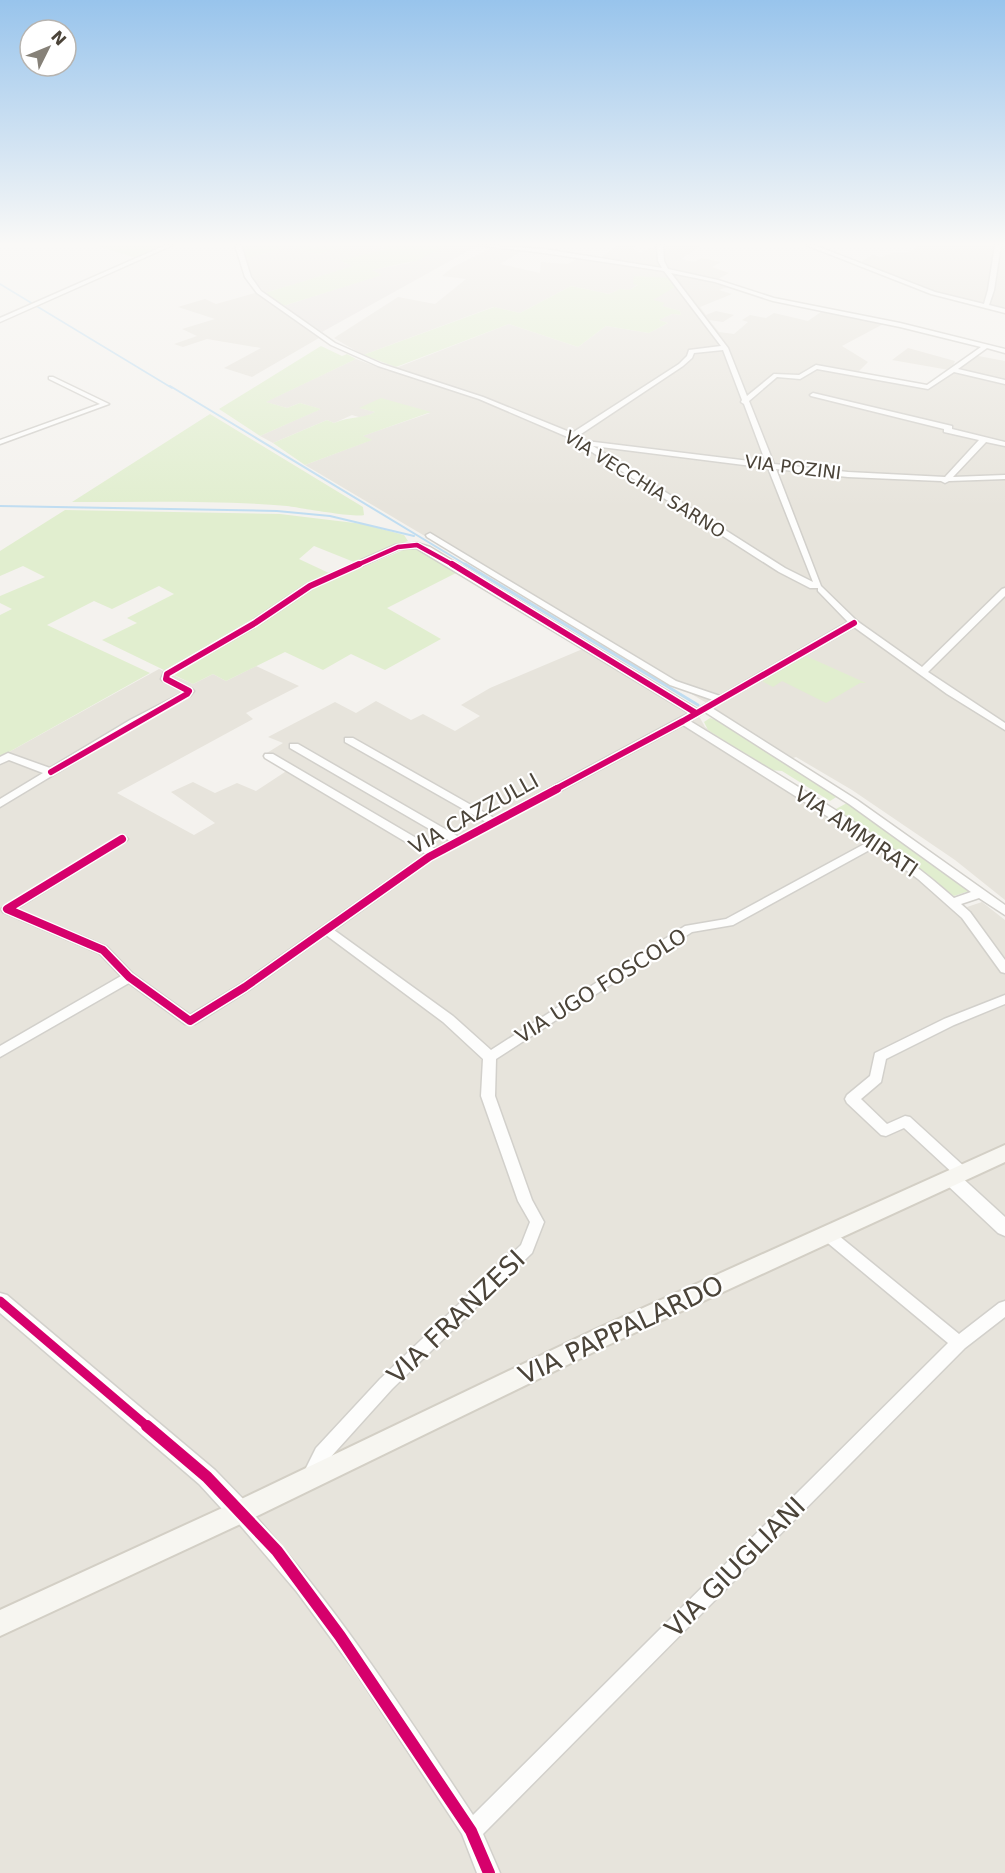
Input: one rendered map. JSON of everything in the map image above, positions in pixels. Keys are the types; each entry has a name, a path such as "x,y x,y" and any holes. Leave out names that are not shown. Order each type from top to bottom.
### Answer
{"main road":[{"name":"VIA PAPPALARDO","path":"0,1623 240,1512 600,1338 1005,1153"}],"street":[{"name":"VIA VECCHIA SARNO","path":"316,332 333,344 380,365 481,398 573,436 782,570 817,587"},
{"path":"712,332 724,348 817,587 854,623 1005,727"},
{"path":"930,332 1005,351"},
{"path":"744,402 776,375 800,377 816,367 928,387 986,346"},
{"path":"573,436 681,365 690,357 691,351 724,348"},
{"path":"955,370 1005,382"},
{"path":"0,442 106,404 51,378"},
{"path":"813,395 950,428 947,430 1005,444"},
{"path":"945,481 984,439"},
{"name":"VIA POZINI","path":"582,442 714,457 769,466 910,480 945,481 1005,477"},
{"path":"430,535 673,683 721,699"},
{"name":"VIA AMMIRATI","path":"51,772 189,692 187,688 166,679 167,674 255,623 310,586 398,547 417,545 844,797 1005,911"},
{"path":"923,671 1005,591"},
{"name":"VIA CAZZULLI","path":"129,977 190,1021 245,987 435,854 683,721 854,623"},
{"name":"VIA AMMIRATI","path":"683,721 876,842 954,902 1005,969"},
{"path":"349,740 493,822"},
{"path":"294,746 458,841"},
{"path":"0,761 8,756 51,772"},
{"path":"269,756 435,854"},
{"path":"0,804 51,772"},
{"path":"824,809 844,797"},
{"path":"0,1052 129,977 103,950 7,909 122,838"},
{"name":"VIA UGO FOSCOLO","path":"490,1057 689,928 729,922 876,842"},
{"path":"954,902 982,893"},
{"path":"327,930 448,1019 490,1057"},
{"path":"1005,999 949,1022 880,1056 876,1078 852,1099 886,1131 905,1121 1005,1228"},
{"name":"VIA FRANZESI","path":"309,1479 322,1455 386,1384 527,1249 537,1222 525,1201 488,1096 490,1057"},
{"path":"828,1235 959,1343"},
{"path":"0,1301 207,1477 278,1551 333,1627 471,1831 486,1872"},
{"name":"VIA GIUGLIANI","path":"471,1831 959,1343 1005,1308"}],"shaded area":[{"path":"189,332 311,332 319,338 252,377 224,368 261,348 207,339 183,347 174,344 197,336"},
{"path":"343,332 424,332 363,355 334,338"},
{"path":"487,332 534,332 578,347 597,332 867,332 842,346 868,362 858,372 925,385 949,370 892,360 908,348 955,361 952,368 973,355 1005,361 1005,900 955,860 852,790 796,757 793,758 718,713 715,708 305,465 371,440 362,436 430,413 360,408 376,412 362,418 352,415 334,423 327,420 273,443 260,436 320,409 300,403 287,408 265,402 356,359 388,371"},
{"path":"585,648 700,718 705,727 902,854 967,907 982,902 1005,920 1005,1873 0,1873 0,757 159,669 193,684 213,674 226,681 256,666 299,686 246,713 253,719 117,793 194,835 215,823 171,792 193,782 215,793 237,783 256,791 288,770 262,756 283,743 268,737 335,702 356,713 376,701 411,720 423,714 455,731 480,716 461,705 490,688"}],"green space":[{"path":"425,332 487,332 396,367 363,355"},
{"path":"534,332 597,332 578,347"},
{"path":"321,346 342,356 347,354 356,359 266,402 287,408 300,403 321,409 260,436 219,409"},
{"path":"381,398 431,412 363,436 372,440 305,465 273,443 327,420 334,423 375,412 359,408"},
{"path":"210,414 363,507 364,515 287,506 234,503 72,502"},
{"path":"65,510 280,514 363,524 404,535 408,541 354,562 314,546 299,559 331,574 166,671 102,640 137,623 127,618 174,594 159,586 112,609 94,601 47,625 150,673 0,757 0,615 12,609 0,603 0,596 45,577 23,566 0,576 0,551"},
{"path":"408,548 418,550 456,573 387,608 441,639 385,670 351,654 323,670 285,652 226,681 213,674 193,684 172,674 319,586"},
{"path":"806,656 866,683 860,683 826,703 782,681 773,687 762,681"},
{"path":"710,718 838,796 830,801 782,771 770,770 708,730 704,722"},
{"path":"847,803 969,891 954,896 901,855 834,810"}],"waterway":[{"path":"80,332 172,388"},
{"path":"170,386 468,566"},
{"path":"0,506 277,511 330,516 414,536"},
{"path":"465,564 698,705"}],"cycle path":[{"path":"51,772 134,722 187,694 189,691 166,679 167,674 255,623 310,586 398,547 417,545 696,713"},
{"path":"122,839 7,909 103,950 129,977 190,1021 245,987 429,857 683,721 854,623"},
{"path":"0,1301 207,1477 277,1551 340,1636 471,1831 489,1873"}]}
